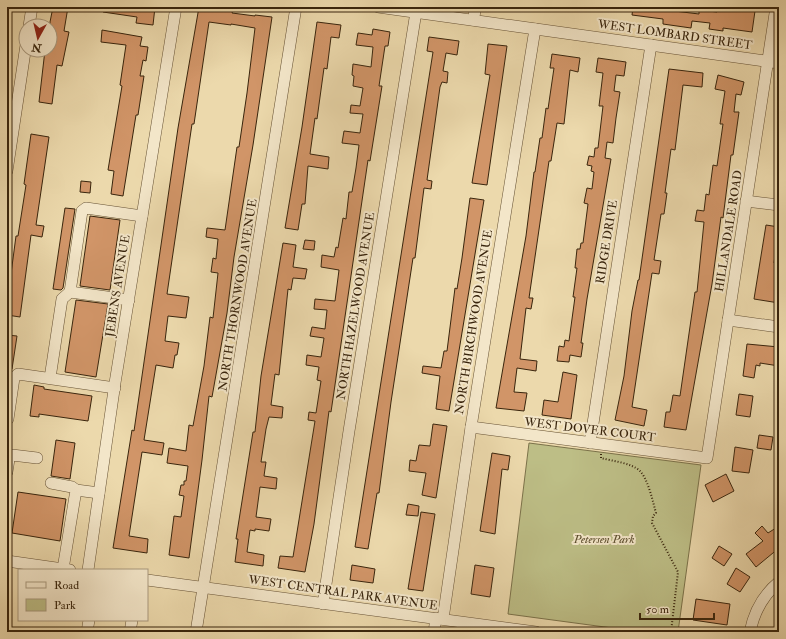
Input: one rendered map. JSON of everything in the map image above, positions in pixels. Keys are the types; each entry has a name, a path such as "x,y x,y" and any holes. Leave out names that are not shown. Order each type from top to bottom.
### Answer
{"street":[{"path":"30,18 32,7"},
{"name":"JEBENS AVENUE","path":"88,569 115,388 176,7"},
{"name":"NORTH THORNWOOD AVENUE","path":"196,632 296,7"},
{"name":"WEST LOMBARD STREET","path":"378,7 779,63"},
{"path":"473,20 476,7"},
{"name":"HILLANDALE ROAD","path":"707,458 776,7"},
{"name":"NORTH HAZELWOOD AVENUE","path":"323,604 350,423 416,12"},
{"name":"NORTH BIRCHWOOD AVENUE","path":"434,632 440,619 535,29"},
{"name":"RIDGE DRIVE","path":"595,444 651,45"},
{"path":"7,171 24,58"},
{"path":"746,201 779,205"},
{"path":"50,378 62,299 70,292 82,211 86,208 142,216"},
{"path":"70,292 129,300"},
{"path":"728,320 779,327"},
{"path":"8,419 14,378 18,374 115,388"},
{"name":"WEST DOVER COURT","path":"471,427 707,458"},
{"path":"7,472 9,459 12,455 37,458"},
{"path":"51,483 72,487 76,490 99,493"},
{"path":"67,569 76,490"},
{"path":"7,561 60,569"},
{"name":"WEST CENTRAL PARK AVENUE","path":"148,580 536,632"},
{"path":"750,632 753,615 771,588 779,582"},
{"path":"88,632 89,621"},
{"path":"130,632 132,621"}],"path":[{"path":"595,444 601,458 634,467 640,471 644,477 656,513 653,516 652,523 678,572 672,632"}],"green space":[{"name":"Petersen Park","path":"529,443 701,465 678,632 642,632 508,614"}],"building":[{"path":"53,7 68,7 64,31 69,32 62,66 57,65 52,104 39,102 44,58 58,58 58,18 51,18"},
{"path":"103,7 155,7 153,25 136,23 137,17 103,12"},
{"path":"199,7 233,10 232,13 272,17 253,145 234,257 227,313 212,397 209,396 189,558 169,555 174,516 181,517 184,496 179,495 181,485 184,485 184,481 186,481 188,466 167,463 169,448 186,451 189,425 193,426 204,366 210,317 213,318 218,273 211,272 213,258 216,259 218,239 206,237 207,228 225,230 237,147 239,147 247,93 255,28 231,24 209,22 194,124 192,124 167,294 189,297 186,318 168,316 165,341 179,343 177,355 175,355 173,368 156,365 144,440 164,443 162,455 142,452 129,536 148,539 147,553 113,548 132,430 134,431 178,128"},
{"path":"633,7 658,7 658,9 699,14 699,10 717,12 718,7 755,11 752,32 723,28 723,31 709,29 710,23 692,21 691,28 663,24 663,19 632,15"},
{"path":"317,22 341,25 339,38 331,37 327,69 324,68 317,119 315,118 310,154 329,157 328,169 308,166 305,204 302,204 298,230 285,228 302,127"},
{"path":"373,29 390,32 388,46 385,46 379,86 382,86 370,161 368,160 331,412 329,411 314,524 305,572 278,568 280,556 293,557 315,421 308,420 309,412 316,413 321,381 317,380 319,367 306,365 307,355 321,357 324,338 310,336 312,327 325,329 327,310 314,309 315,299 335,301 339,270 321,267 322,255 334,257 336,247 338,248 343,218 346,219 349,192 352,192 356,168 359,145 342,143 344,131 360,133 363,114 350,113 351,105 360,106 363,88 353,86 353,64 371,67 373,47 356,45 358,33 372,35"},
{"path":"102,30 142,37 140,46 148,47 146,61 143,60 140,76 144,76 123,196 111,194 114,171 108,170 122,86 120,85 126,45 101,42"},
{"path":"429,37 459,41 457,55 446,53 443,71 448,72 447,83 442,82 440,87 427,180 432,181 431,189 424,188 415,258 413,258 391,402 379,493 377,493 368,549 355,547 433,52 427,51"},
{"path":"488,44 507,46 487,185 472,183 490,75 485,74"},
{"path":"552,54 580,58 578,72 570,70 564,124 557,123 551,161 549,161 529,298 533,298 531,309 526,308 520,359 537,361 536,371 517,368 514,392 527,393 524,411 496,408 526,236 534,172 540,138 542,138 546,108 548,109 554,68 550,68"},
{"path":"598,58 626,62 624,76 616,75 614,91 620,92 613,143 607,142 605,158 611,159 587,299 581,343 583,343 581,357 570,355 569,362 557,361 559,346 564,347 565,340 569,341 575,297 573,297 577,268 575,268 577,249 580,249 581,243 583,243 588,204 584,203 587,188 592,189 594,172 591,171 592,166 587,165 589,156 594,157 595,148 598,148 603,106 599,106 603,73 596,72"},
{"path":"669,69 703,73 702,87 683,85 675,150 671,149 665,193 667,193 664,214 661,214 654,260 661,261 659,274 652,273 632,407 647,410 644,426 615,420 624,376 632,311 639,280"},
{"path":"718,75 744,82 741,95 736,94 734,112 739,112 733,155 731,155 723,218 721,217 712,284 686,430 664,427 666,412 670,412 673,395 680,396 695,292 697,292 704,222 695,221 697,210 704,211 706,194 709,195 713,165 717,166 723,124 720,124 725,91 715,89"},
{"path":"31,134 49,137 36,225 44,226 42,237 31,235 20,317 7,315 7,304 16,236 18,236 26,185 24,184"},
{"path":"81,181 91,182 90,193 80,192"},
{"path":"470,198 484,200 449,411 436,409 440,376 422,373 423,366 441,368 444,351 447,351 455,288 457,289"},
{"path":"65,208 75,209 63,288 61,290 53,289"},
{"path":"90,216 120,220 110,290 80,286"},
{"path":"766,225 779,227 774,263 779,263 779,303 754,299"},
{"path":"305,240 315,241 314,250 303,249"},
{"path":"283,243 296,245 293,267 307,269 305,279 293,278 291,290 288,289 279,375 275,374 271,405 283,407 282,418 269,417 261,462 266,462 264,476 277,478 276,489 260,487 256,517 271,519 269,531 255,529 255,531 250,530 247,552 264,555 263,566 235,562 238,539 236,539 253,432 255,432 261,376"},
{"path":"76,300 108,304 96,377 65,372"},
{"path":"7,335 17,336 12,369 7,369"},
{"path":"747,344 779,347 779,366 760,363 760,366 756,365 754,378 743,376"},
{"path":"563,372 577,375 571,419 542,415 544,400 558,402"},
{"path":"34,385 44,387 44,389 92,396 88,421 39,414 39,417 30,416"},
{"path":"739,394 753,396 750,417 736,415"},
{"path":"433,424 447,426 436,498 422,495 426,473 409,471 410,460 416,461 419,445 430,446"},
{"path":"759,435 773,437 771,450 757,448"},
{"path":"56,440 75,443 70,479 51,476"},
{"path":"735,447 753,450 749,473 732,471"},
{"path":"492,453 510,456 508,470 502,469 495,534 480,531"},
{"path":"726,474 734,491 713,502 705,485"},
{"path":"18,492 66,499 60,541 12,533"},
{"path":"408,504 419,506 418,516 406,515"},
{"path":"421,512 435,514 423,591 408,589"},
{"path":"762,526 768,533 779,526 779,548 756,567 746,554 763,541 755,533"},
{"path":"719,546 732,554 724,566 712,558"},
{"path":"352,565 375,569 373,583 350,580"},
{"path":"475,565 494,568 490,597 471,594"},
{"path":"736,568 750,577 740,592 727,584"},
{"path":"696,599 730,604 727,625 693,620"}]}
